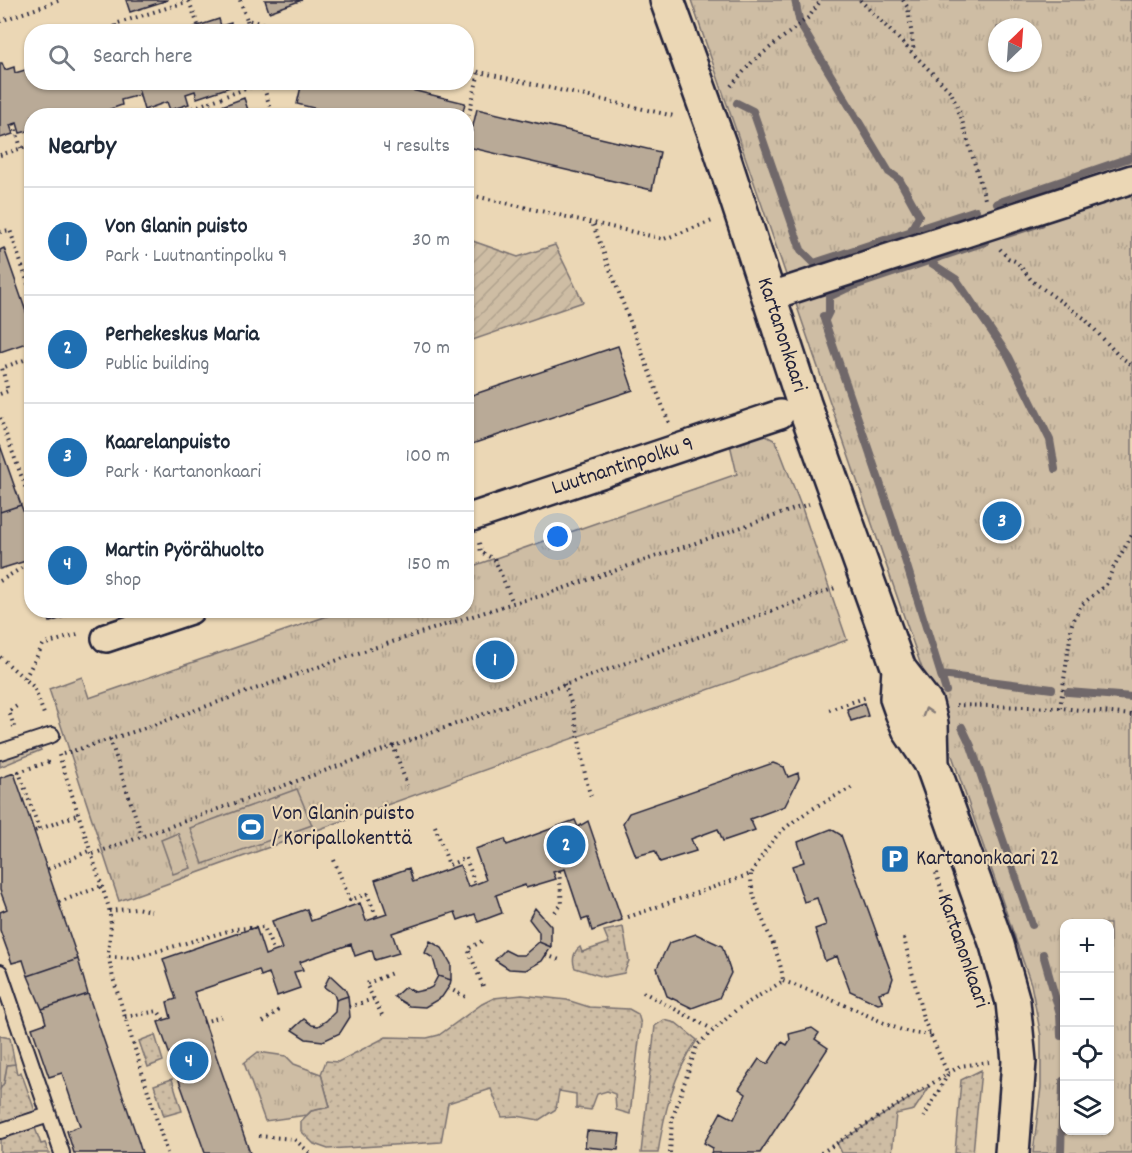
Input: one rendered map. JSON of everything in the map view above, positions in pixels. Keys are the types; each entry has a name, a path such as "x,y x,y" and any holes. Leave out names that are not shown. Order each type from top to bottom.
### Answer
{"street":[{"name":"Kartanonkaari","path":"667,0 706,108 768,297 792,409 899,669 897,708 931,724 932,764 997,945 1013,1002 1019,1061 1012,1153"},
{"path":"768,297 1132,178"},
{"name":"Luutnantinpolku 9","path":"474,516 792,409"},
{"path":"105,638 166,618"}],"lane":[{"path":"0,752 52,735"},
{"path":"0,972 62,1153"},
{"path":"0,1131 49,1115"}],"path":[{"path":"0,21 61,0"},
{"path":"240,0 247,24"},
{"path":"706,108 718,100 753,62 809,16 821,0"},
{"path":"860,0 951,92 961,117 993,237 1008,258 1017,262 1032,281 1084,318 1118,355 1132,365"},
{"path":"903,0 908,8 914,53"},
{"path":"115,24 189,1 197,24"},
{"path":"247,20 264,24"},
{"path":"474,71 674,116"},
{"path":"470,108 479,72"},
{"path":"192,108 242,90"},
{"path":"264,90 270,108"},
{"path":"14,124 21,148"},
{"path":"0,155 24,147"},
{"path":"474,196 593,225 664,239 712,221"},
{"path":"593,225 673,432"},
{"path":"0,232 10,230 24,272"},
{"path":"0,394 8,392 2,368 24,360"},
{"path":"0,418 24,483"},
{"path":"474,616 541,596 809,504"},
{"path":"474,528 481,552 495,560 513,603"},
{"path":"1060,708 1072,624 1081,605 1106,585 1132,535"},
{"path":"0,581 24,567"},
{"path":"48,869 835,588 839,599"},
{"path":"60,756 469,618"},
{"path":"564,684 571,704 585,778 591,797"},
{"path":"829,710 868,697 897,708 1060,708 1132,715"},
{"path":"110,739 142,836"},
{"path":"393,746 407,785"},
{"path":"19,772 37,830 79,814"},
{"path":"783,981 777,951 751,886 751,874 781,832 812,809 855,786"},
{"path":"435,826 449,865 466,858 475,884"},
{"path":"92,852 109,911 111,925 109,957 167,1153"},
{"path":"334,860 350,900 367,894 377,918"},
{"name":"Kartanonkaari","path":"933,864 978,1002"},
{"path":"555,912 562,904 560,871"},
{"path":"628,917 751,874"},
{"path":"59,902 102,886"},
{"path":"109,911 136,908 151,911"},
{"path":"109,957 133,958 234,929 251,927 264,927 274,952"},
{"path":"904,938 924,1018 948,1074"},
{"path":"483,940 468,949 483,986"},
{"path":"546,955 562,961"},
{"path":"382,1015 366,984 392,973"},
{"path":"670,1153 672,1120 697,1045 712,1029 736,1010 783,981"},
{"path":"783,981 897,1028 918,1035 931,1034"},
{"path":"448,988 466,997"},
{"path":"643,992 712,1029"},
{"path":"349,1008 373,999"},
{"path":"264,1022 280,1009"},
{"path":"125,1017 158,1011 164,1020"},
{"path":"203,1022 221,1017"},
{"path":"987,1069 988,1052"},
{"path":"820,1153 960,1066 988,1062"},
{"path":"924,1117 948,1074"},
{"path":"259,1136 294,1140 310,1153"}],"green space":[{"path":"691,0 1132,0 1132,1153 1033,1153 1041,1087 1041,1036 1031,984"},
{"path":"474,241 518,257 555,245 583,302 474,340"},
{"path":"762,434 776,441 803,511 847,640 119,901 49,689 82,677 89,698 322,618 474,618 474,566 737,474 729,440"},
{"path":"39,746 41,750 0,767 0,760"},
{"name":"Von Glanin puisto / Koripallokenttä","path":"297,789 312,825 203,864 190,828"},
{"path":"178,833 191,868 173,874 161,840"},
{"path":"623,927 629,961 624,973 604,977 575,968 574,957 580,947 582,952 609,943 604,931"},
{"path":"522,995 567,1000 589,1007 629,1009 638,1014 641,1024 630,1114 616,1110 615,1094 607,1091 597,1094 591,1110 576,1108 576,1094 559,1091 556,1109 539,1120 517,1116 502,1117 491,1089 448,1103 441,1142 328,1149 314,1144 301,1131 301,1121 311,1111 330,1107 321,1074 326,1061 338,1062 386,1037 427,1038 439,1035 494,998"},
{"path":"664,1020 676,1023 697,1040 682,1066 671,1094 658,1153 641,1153 655,1026"},
{"path":"155,1035 163,1061 148,1067 139,1041"},
{"path":"0,1036 10,1038 15,1064 7,1065 4,1083 0,1089"},
{"path":"258,1052 286,1056 294,1064 321,1074 330,1107 311,1111 307,1115 265,1121 244,1063"},
{"path":"7,1064 15,1064 17,1074 21,1072 35,1111 0,1124 0,1089 4,1083"},
{"path":"981,1070 973,1153 955,1153 961,1080"},
{"path":"172,1079 182,1111 164,1116 154,1085"},
{"path":"930,1086 914,1110 896,1114 892,1153 842,1153 837,1143"},
{"path":"35,1128 41,1144 45,1143 49,1153 0,1153 0,1139"}],"building":[{"path":"126,0 168,0 130,12"},
{"path":"265,0 302,0 269,12"},
{"path":"219,19 220,24 204,24"},
{"path":"0,63 5,70 14,67 15,73 24,70 24,90 138,90 140,95 121,100 122,105 114,108 24,108 24,132 20,133 17,123 10,125 13,134 0,138"},
{"path":"138,90 221,90 197,98 195,91 186,94 189,104 176,108 169,108 167,102 143,108"},
{"path":"300,90 412,90 465,103 464,108 313,108 297,104"},
{"path":"244,98 247,108 216,108"},
{"path":"477,109 660,152 652,190 474,148 474,122"},
{"path":"4,248 24,306 24,344 0,352 0,250"},
{"path":"618,346 633,390 474,443 474,394"},
{"path":"0,445 21,505 0,512"},
{"path":"21,505 24,513 24,562 0,569 0,512"},
{"path":"49,618 62,618 50,622"},
{"path":"864,703 868,716 851,721 847,709"},
{"path":"773,763 784,767 788,777 798,773 799,778 785,806 750,819 755,830 723,841 718,829 691,839 696,851 660,862 655,851 636,856 623,823 629,813"},
{"path":"14,773 78,959 28,976 23,960 12,963 0,930 0,912 7,909 0,890 0,778"},
{"path":"575,820 578,827 588,821 622,920 592,931 588,918 582,920 565,869 553,872 556,879 526,888 525,885 496,895 502,913 478,922 475,914 458,920 455,912 392,933 399,953 375,960 372,950 355,956 351,944 300,962 303,970 294,972 300,988 277,996 269,973 261,976 259,970 194,992 250,1153 205,1153 158,1022 171,1018 167,1002 176,999 163,959 256,927 265,955 282,949 272,921 307,909 311,921 360,903 366,921 387,914 375,880 409,868 413,882 460,865 468,887 486,880 475,849 505,839 507,845"},
{"path":"831,829 841,835 893,978 889,990 879,993 883,1003 878,1004 850,991 837,956 825,961 815,929 826,925 817,898 804,902 792,866 804,862 798,842"},
{"path":"535,908 551,926 551,947 539,942 539,932 529,919"},
{"path":"696,934 722,946 731,973 719,998 692,1008 667,996 657,968 669,943"},
{"path":"430,941 442,948 451,964 451,980 438,976 433,958 425,953"},
{"path":"539,942 551,947 542,961 526,970 509,969 495,960 505,950 515,955 524,955"},
{"path":"78,959 88,994 42,1009 28,976"},
{"path":"330,975 345,989 348,996 336,1000 334,994 324,987"},
{"path":"438,976 451,980 450,985 442,997 425,1007 409,1006 394,997 405,987 415,992 428,989 432,987"},
{"path":"88,994 142,1153 74,1153 67,1131 80,1126 62,1073 49,1077 32,1028 46,1023 42,1009"},
{"path":"348,996 350,1017 340,1033 323,1041 306,1039 292,1030 304,1019 318,1026 335,1012 336,1000"},
{"path":"812,1028 819,1033 815,1039 828,1048 760,1153 711,1153 713,1148 704,1143 721,1112 734,1119 746,1094 739,1089 759,1059 768,1064 782,1042 787,1045 790,1040 789,1034"},
{"path":"587,1131 620,1134 618,1150 585,1147"}],"waterway":[{"path":"795,0 800,24 889,172 899,179 919,215 910,232"},
{"path":"737,103 753,111 801,250 814,263 976,210"},
{"path":"997,203 1132,157"},
{"path":"1004,235 1041,223"},
{"path":"825,320 829,312 829,297 848,288 985,242"},
{"path":"928,261 956,279 1009,357 1050,440 1055,469"},
{"path":"823,316 892,518 946,691"},
{"path":"941,675 1052,689"},
{"path":"1068,692 1132,697"},
{"path":"962,727 971,746 1032,925"},
{"path":"1043,954 1060,1014 1061,1027"},
{"path":"1061,1153 1062,1135"}],"place":[{"name":"Kaarelanpuisto","path":"1002,521"},
{"name":"Von Glanin puisto","path":"495,660"},
{"name":"Von Glanin puisto / Koripallokenttä","path":"251,827"},
{"name":"Perhekeskus Maria","path":"566,845"},
{"name":"Kartanonkaari 22","path":"895,859"},
{"name":"Martin Pyörähuolto","path":"189,1061"}]}
